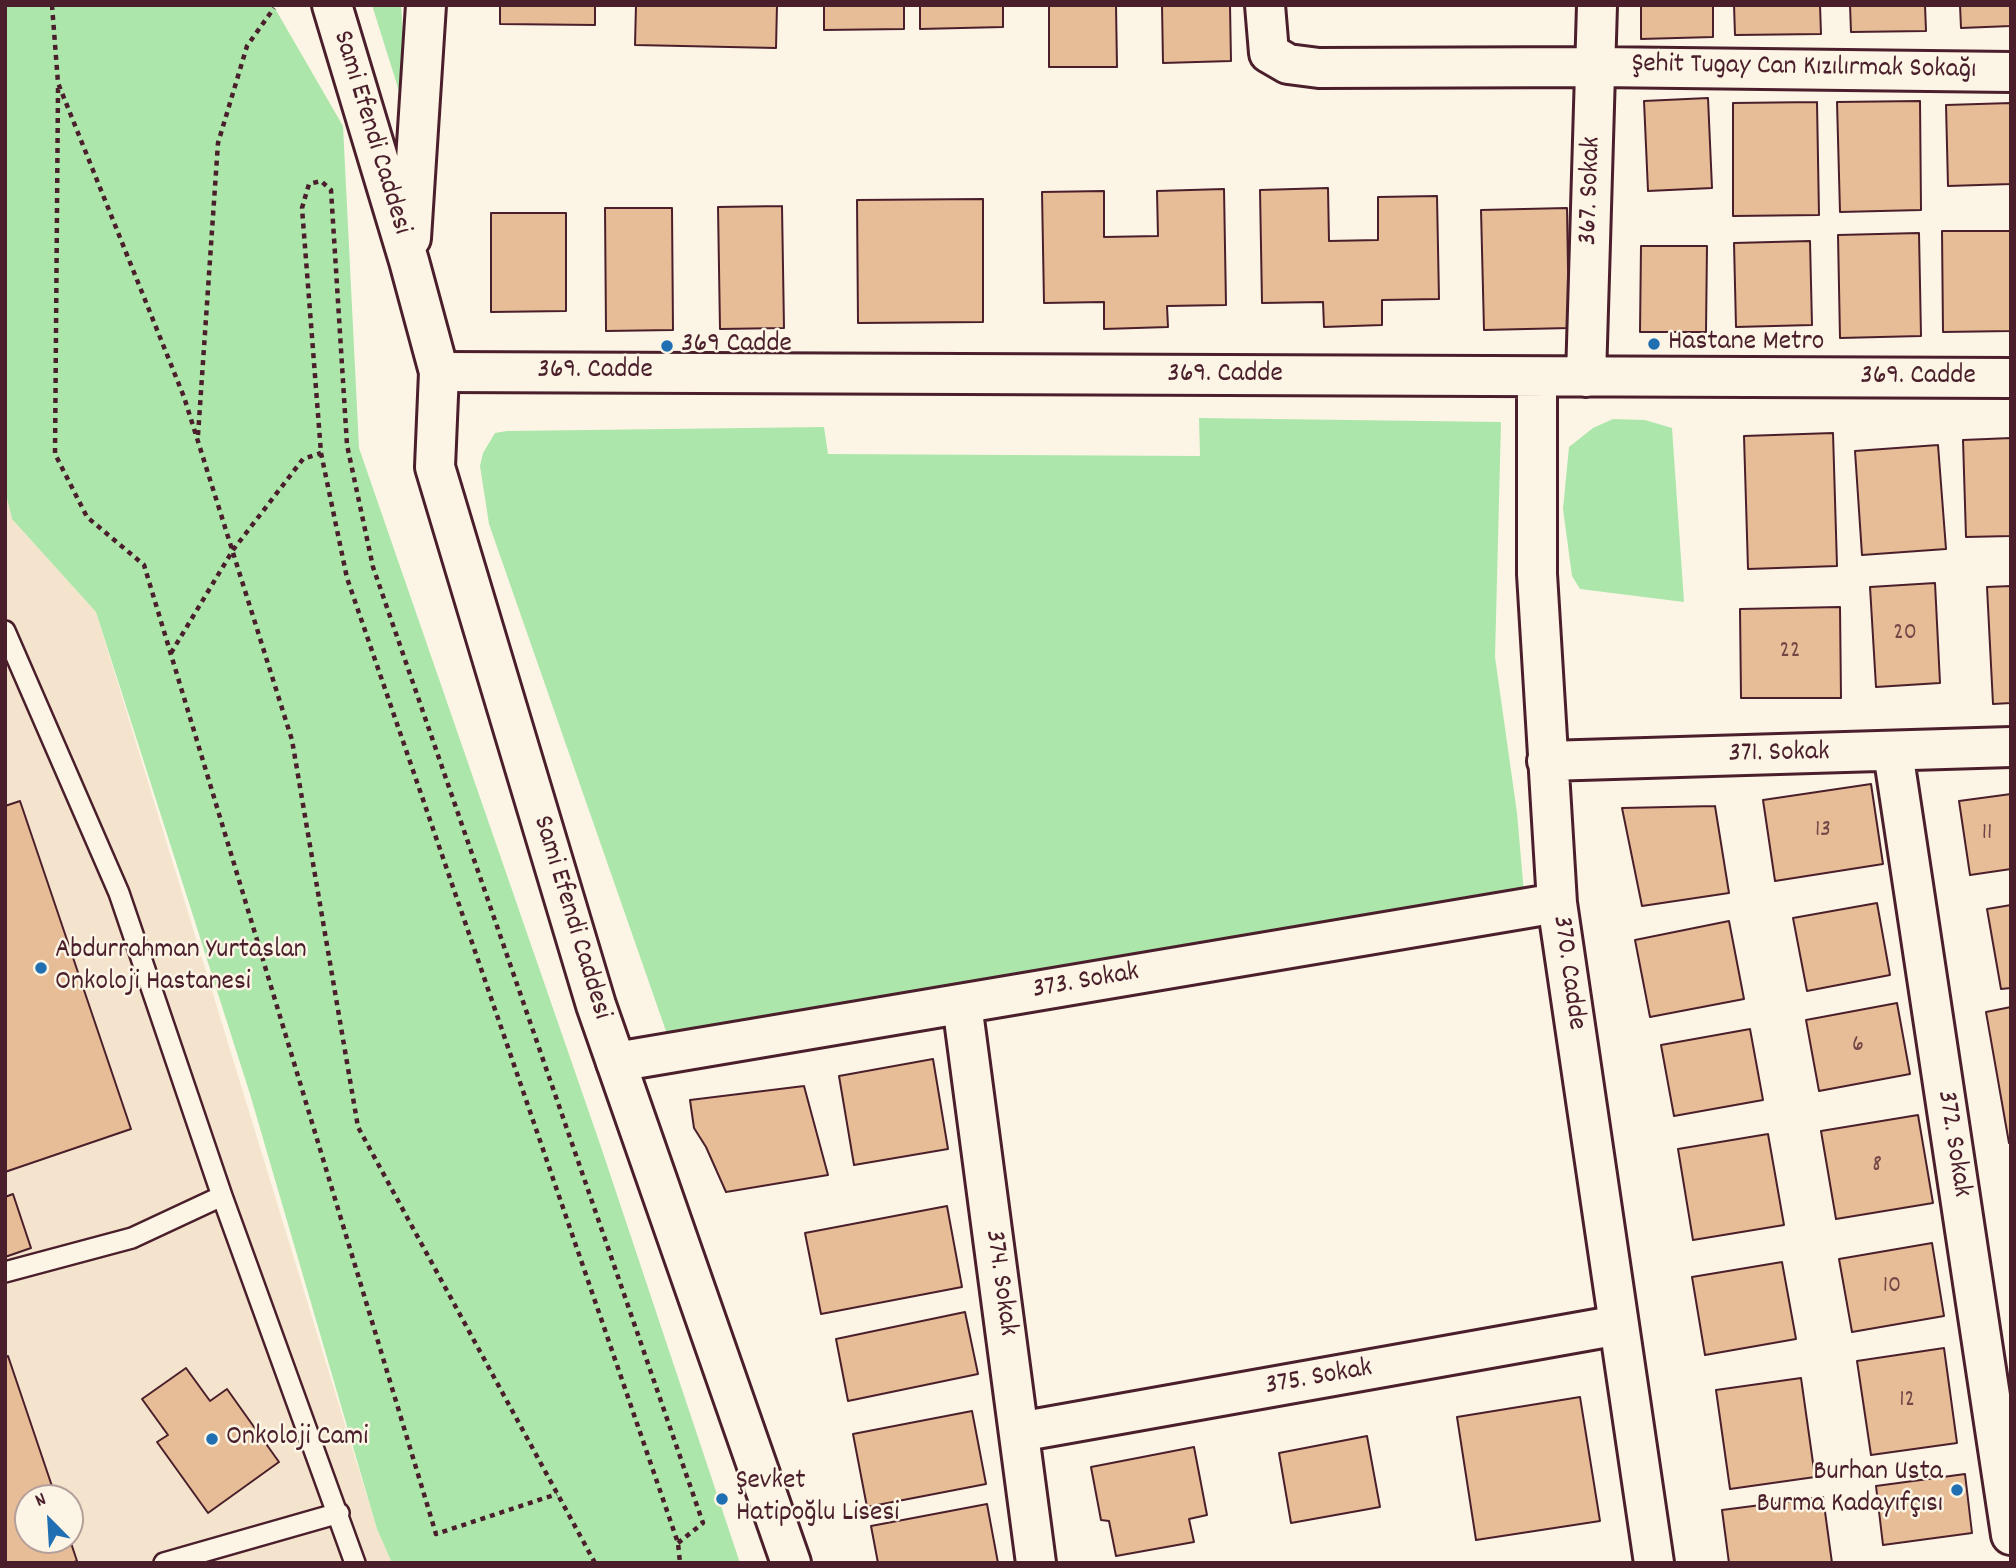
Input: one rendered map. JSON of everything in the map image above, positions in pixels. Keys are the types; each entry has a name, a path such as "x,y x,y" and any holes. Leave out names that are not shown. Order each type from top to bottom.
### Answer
{"street":[{"name":"Sami Efendi Caddesi","path":"332,5 409,261 439,372 435,467 592,992 790,1563"},
{"name":"Sami Efendi Caddesi","path":"409,261 426,5"},
{"name":"Şehit Tugay Can Kızılırmak Sokağı","path":"1265,5 1269,53 1288,64 1319,68 1597,67 2011,72"},
{"name":"367. Sokak","path":"1586,377 1597,5"},
{"name":"369. Cadde","path":"439,372 2011,378"},
{"name":"370. Cadde","path":"1537,377 1537,574 1557,903 1654,1563"},
{"name":"371. Sokak","path":"1547,761 2011,747"},
{"name":"372. Sokak","path":"1893,752 2011,1535"},
{"name":"373. Sokak","path":"616,1062 1557,903"},
{"name":"374. Sokak","path":"962,1004 1036,1563"},
{"name":"375. Sokak","path":"1019,1432 1619,1325"}],"lane":[{"path":"5,631 119,893 222,1196 355,1563"},
{"path":"5,1272 132,1238 222,1196"},
{"path":"164,1563 339,1513"}],"path":[{"path":"52,5 58,83 55,454 87,517 145,565 436,1534 557,1494"},
{"path":"198,440 218,143 247,46 274,8"},
{"path":"58,83 184,397 292,740 358,1127 595,1563"},
{"path":"678,1543 703,1523 373,567 347,445 331,190 321,181 309,184 302,208 321,453 347,578 678,1543 680,1563"},
{"path":"171,653 233,550 303,458 321,453"}],"shaded area":[{"path":"5,490 12,519 96,612 377,1529 392,1563 5,1563"}],"green space":[{"path":"5,5 273,5 343,126 359,448 600,1144 740,1563 392,1563 377,1529 250,1094 96,612 12,519 5,490"},
{"path":"372,5 401,5 407,90 399,91"},
{"path":"1199,418 1501,422 1495,657 1517,813 1524,893 667,1034 489,524 480,466 483,453 495,433 824,427 828,454 1200,456"},
{"path":"1613,419 1645,420 1672,428 1684,602 1580,589 1572,576 1563,509 1569,447 1593,428"}],"building":[{"path":"500,5 595,5 595,25 500,24"},
{"path":"636,5 777,5 776,48 635,45"},
{"path":"824,5 904,5 904,29 824,30"},
{"path":"920,5 1003,5 1003,27 920,29"},
{"path":"1049,5 1116,5 1117,67 1049,67"},
{"path":"1162,5 1230,5 1231,61 1163,63"},
{"path":"1641,5 1713,5 1713,37 1641,39"},
{"path":"1734,5 1820,5 1821,34 1735,35"},
{"path":"1850,5 1925,5 1926,31 1851,32"},
{"path":"1960,5 2011,5 2011,26 1961,28"},
{"path":"1708,98 1712,188 1648,191 1644,101"},
{"path":"1920,101 1921,210 1840,212 1837,102"},
{"path":"1817,102 1819,215 1733,216 1733,103"},
{"path":"2011,103 2011,184 1948,186 1946,105"},
{"path":"1328,188 1329,241 1378,240 1378,197 1437,196 1439,299 1382,300 1382,325 1324,327 1323,302 1262,303 1260,190"},
{"path":"1224,189 1226,305 1167,306 1168,327 1104,329 1104,302 1044,303 1042,192 1104,191 1104,237 1158,236 1157,191"},
{"path":"983,199 983,322 858,323 857,200"},
{"path":"782,206 784,328 720,329 718,207"},
{"path":"605,208 672,208 673,330 606,331"},
{"path":"1567,208 1569,328 1484,330 1481,210"},
{"path":"491,213 566,213 566,311 491,312"},
{"path":"1942,231 2011,231 2011,331 1943,332"},
{"path":"1919,233 1921,336 1840,338 1838,235"},
{"path":"1810,241 1812,325 1736,327 1734,243"},
{"path":"1641,246 1707,246 1706,332 1640,332"},
{"path":"1833,433 1837,566 1748,569 1744,436"},
{"path":"2011,438 2011,536 1966,537 1963,440"},
{"path":"1938,445 1946,549 1862,555 1855,451"},
{"path":"1935,583 1940,683 1876,687 1870,587"},
{"path":"2011,586 2011,703 1993,704 1987,587"},
{"path":"1840,607 1841,698 1741,698 1740,609"},
{"path":"1871,784 1883,864 1775,881 1763,800"},
{"path":"2011,794 2011,869 1970,875 1959,801"},
{"name":"Abdurrahman Yurtaslan Onkoloji Hastanesi","path":"20,801 131,1129 5,1172 5,806"},
{"path":"1715,806 1729,893 1642,906 1622,808"},
{"path":"1877,903 1890,975 1807,991 1793,918"},
{"path":"2011,905 2011,988 2001,989 1987,909"},
{"path":"1729,921 1744,999 1650,1017 1635,940"},
{"path":"1897,1003 1910,1074 1819,1091 1806,1020"},
{"path":"2011,1007 2011,1142 2009,1143 1986,1012"},
{"path":"1750,1029 1763,1100 1674,1116 1661,1045"},
{"path":"933,1059 948,1149 854,1165 839,1076"},
{"path":"804,1086 828,1175 726,1192 706,1147 694,1128 690,1100"},
{"path":"1918,1115 1933,1203 1836,1219 1821,1131"},
{"path":"1768,1134 1784,1225 1693,1240 1678,1149"},
{"path":"13,1194 31,1248 5,1257 5,1197"},
{"path":"947,1206 962,1287 821,1314 805,1233"},
{"path":"1932,1243 1944,1316 1852,1332 1839,1259"},
{"path":"1782,1262 1796,1339 1705,1355 1692,1277"},
{"path":"965,1312 978,1374 848,1401 836,1339"},
{"path":"1944,1348 1957,1443 1871,1455 1857,1361"},
{"path":"8,1356 51,1484 14,1484 14,1554 75,1554 77,1561 5,1563 5,1357"},
{"name":"Onkoloji Cami","path":"186,1368 210,1401 227,1389 279,1462 208,1513 157,1442 168,1435 142,1399"},
{"path":"1801,1378 1815,1477 1730,1489 1716,1390"},
{"path":"1580,1397 1600,1521 1476,1540 1457,1417"},
{"path":"972,1411 986,1484 867,1507 853,1434"},
{"path":"1367,1436 1380,1507 1291,1523 1279,1453"},
{"path":"1194,1447 1207,1515 1189,1519 1194,1542 1116,1556 1109,1521 1101,1520 1091,1467"},
{"path":"1965,1474 1972,1533 1883,1545 1876,1486"},
{"path":"1823,1497 1832,1563 1729,1563 1722,1510"},
{"path":"987,1504 998,1563 878,1563 871,1526"}],"place":[{"name":"Hastane Metro","path":"1654,344"},
{"name":"369 Cadde","path":"667,346"},
{"name":"Abdurrahman Yurtaslan Onkoloji Hastanesi","path":"41,968"},
{"name":"Onkoloji Cami","path":"212,1439"},
{"name":"Burhan Usta Burma Kadayıfçısı","path":"1957,1490"},
{"name":"Şevket Hatipoğlu Lisesi","path":"722,1499"}]}
